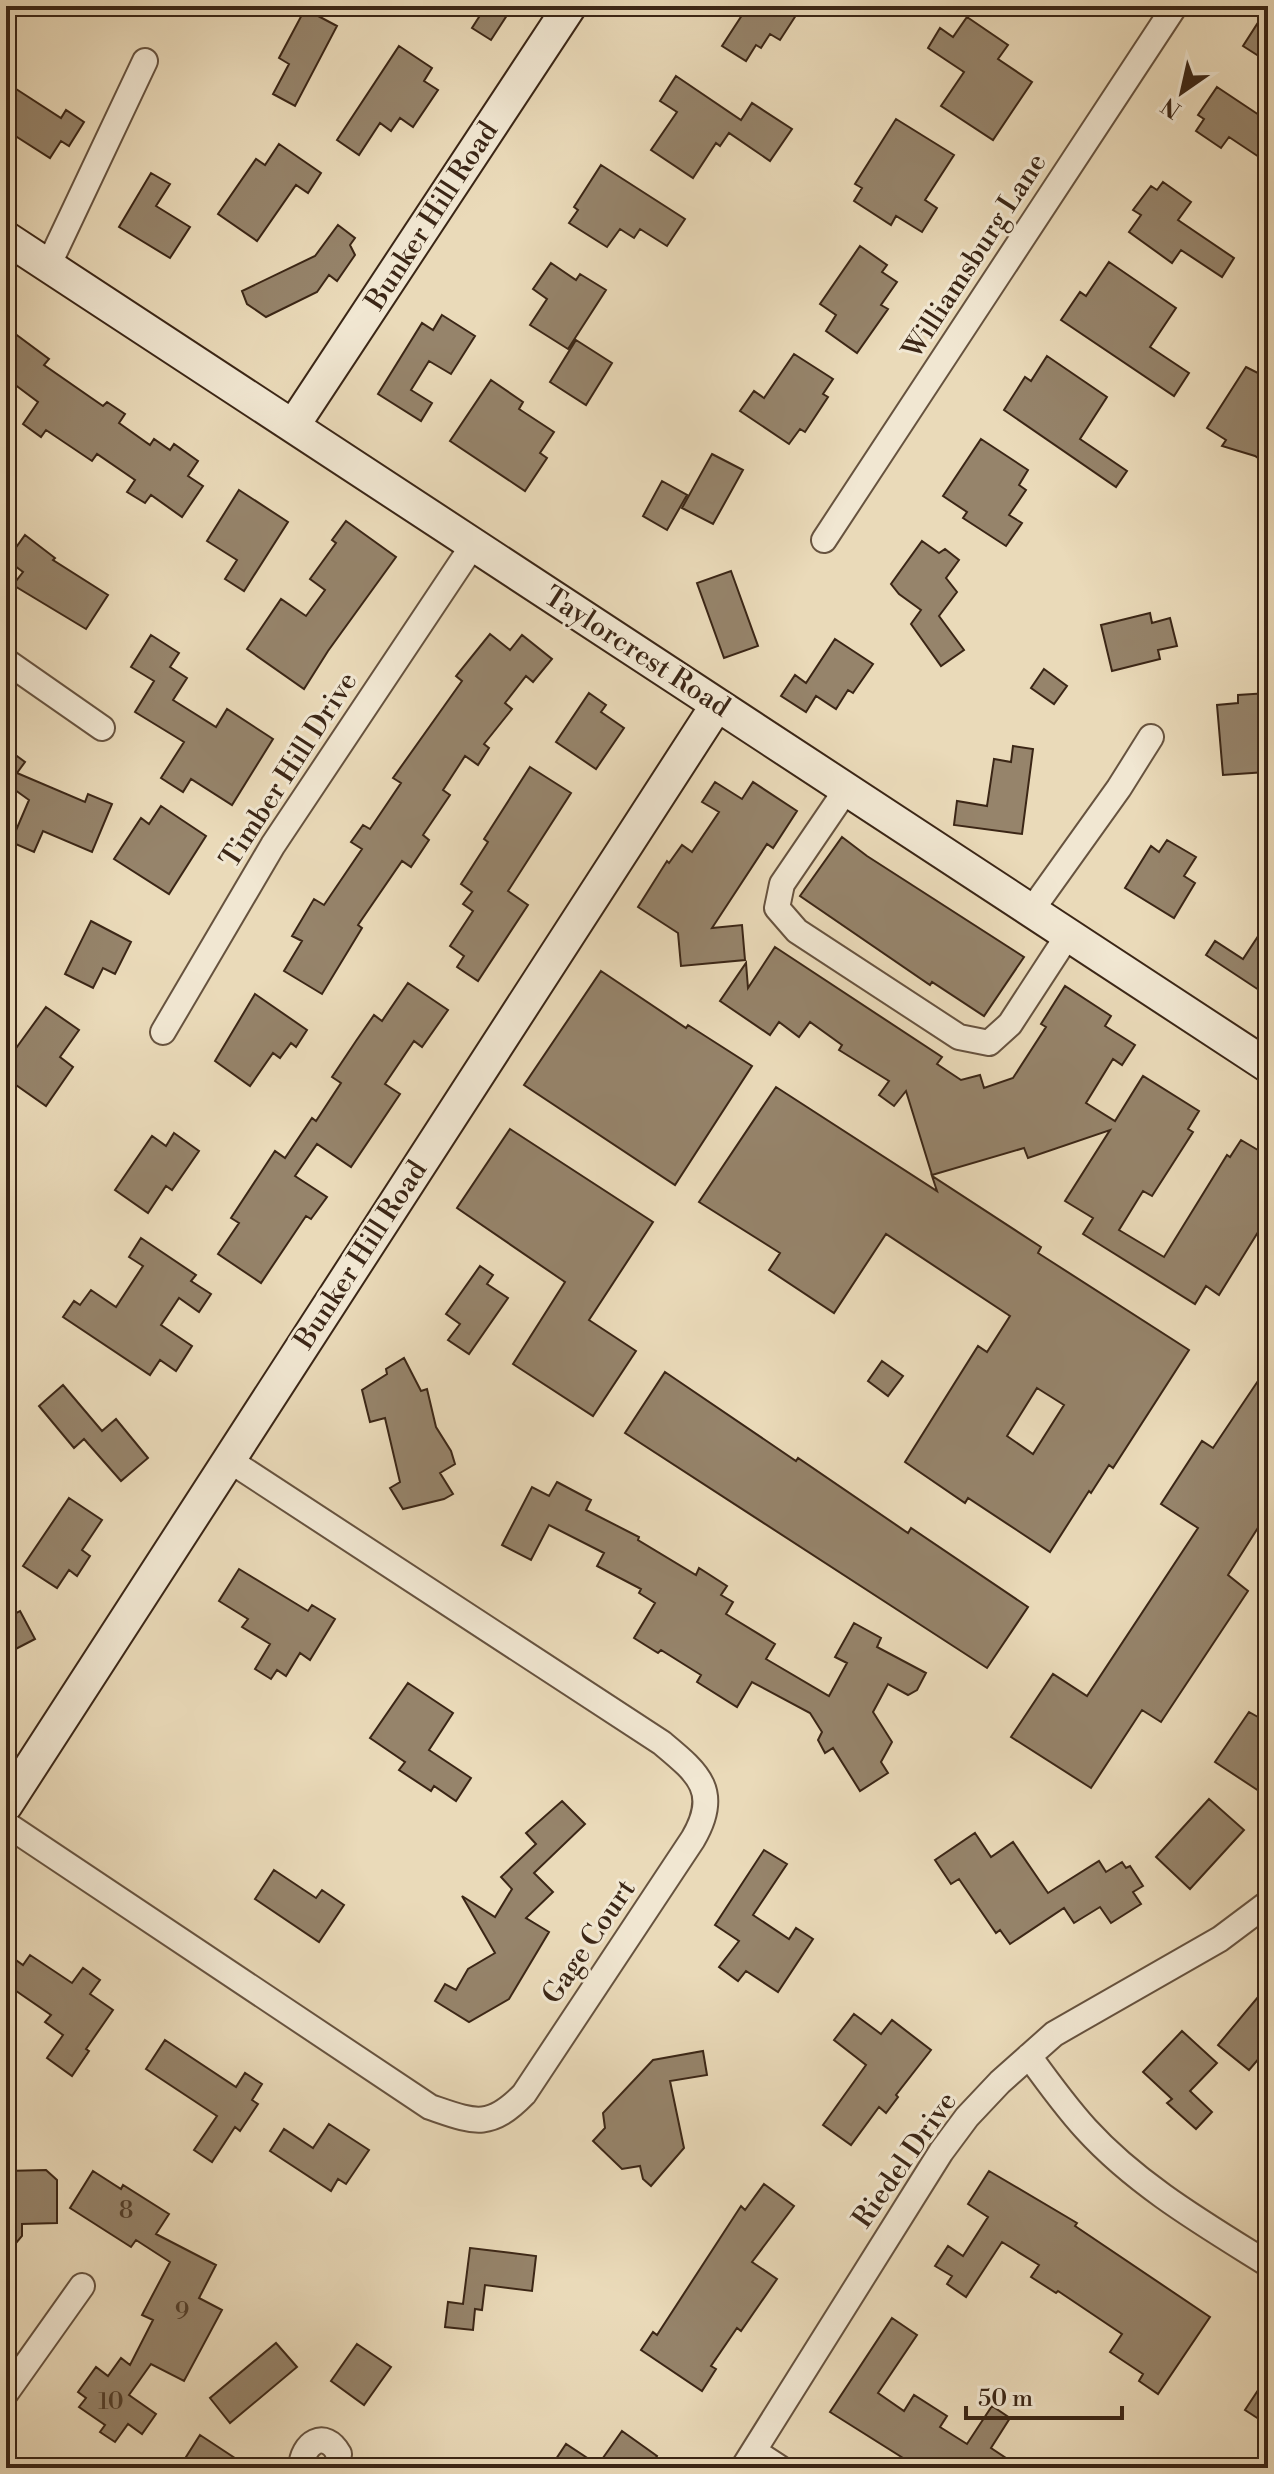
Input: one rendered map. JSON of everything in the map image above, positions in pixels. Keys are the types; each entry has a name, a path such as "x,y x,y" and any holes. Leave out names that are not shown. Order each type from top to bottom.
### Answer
{"street":[{"name":"Bunker Hill Road","path":"293,426 570,6"},
{"name":"Williamsburg Lane","path":"824,540 1175,6"},
{"path":"48,266 145,61"},
{"name":"Taylorcrest Road","path":"6,238 1268,1066"},
{"name":"Timber Hill Drive","path":"163,1032 273,845 473,545"},
{"path":"6,661 102,728"},
{"name":"Bunker Hill Road","path":"6,1805 717,705"},
{"path":"1031,911 1119,788 1151,737"},
{"path":"846,790 782,884 777,908 797,931 946,1029 959,1037 989,1043 1010,1024 1068,935"},
{"name":"Gage Court","path":"6,1824 430,2107 470,2121 483,2122 510,2108 524,2094 706,1818 705,1793 693,1769 662,1743 229,1460"},
{"name":"Riedel Drive","path":"748,2459 941,2152 967,2117 1054,2034 1210,1945 1268,1903"},
{"path":"1029,2056 1078,2120 1120,2162 1180,2208 1268,2264"},
{"path":"6,2393 82,2286"},
{"path":"301,2468 305,2449 314,2442 324,2440 334,2445 339,2454 336,2468"},
{"path":"748,2459 780,2468"}],"building":[{"path":"486,6 513,6 491,40 472,28"},
{"path":"748,6 802,6 780,40 770,34 761,48 756,45 746,61 722,46"},
{"path":"1268,7 1268,62 1243,46"},
{"path":"305,9 337,26 295,106 273,94 289,64 279,58"},
{"path":"967,17 1008,45 998,59 1032,82 993,140 941,106 964,72 928,48 940,28 953,37"},
{"path":"399,46 432,68 424,81 438,90 413,127 400,118 391,131 380,123 359,155 337,140"},
{"path":"676,76 741,120 752,103 792,129 770,161 729,133 720,146 716,143 693,178 651,150 677,112 660,101"},
{"path":"13,87 61,118 66,110 84,122 69,146 61,141 50,158 6,130 6,98"},
{"path":"1217,87 1268,121 1268,163 1229,137 1221,148 1196,131 1204,119 1198,115"},
{"path":"896,119 954,155 925,200 937,208 922,232 896,216 891,225 854,201 862,188 855,184"},
{"path":"279,144 321,173 308,193 296,185 257,241 218,214 256,159 265,165"},
{"path":"601,165 685,219 667,246 640,229 634,238 620,229 607,247 569,223 578,210 574,207"},
{"path":"151,173 170,184 156,206 190,227 170,258 119,227"},
{"path":"1163,182 1191,202 1178,220 1234,258 1222,277 1181,250 1172,263 1129,232 1141,215 1133,210 1151,186 1157,190"},
{"path":"338,225 355,238 350,245 355,255 337,281 329,275 317,292 266,317 247,304 242,291 315,256"},
{"path":"860,246 887,265 882,272 897,282 881,305 888,309 857,353 826,331 836,315 820,304"},
{"path":"1109,262 1176,308 1150,347 1189,373 1174,396 1061,320 1080,292 1086,296"},
{"path":"551,263 576,280 580,274 606,290 568,349 530,325 547,299 533,289"},
{"path":"442,315 475,336 451,374 429,361 411,390 432,403 421,421 378,394 422,323 433,330"},
{"path":"6,327 49,359 44,365 103,406 107,402 125,414 119,423 150,445 154,439 170,450 174,444 198,461 188,476 203,486 182,517 151,495 145,503 127,492 135,480 97,454 92,461 46,430 41,437 23,424 38,402 6,378"},
{"path":"576,340 612,363 586,405 550,382"},
{"path":"794,354 833,379 823,394 828,397 805,432 800,429 789,444 740,411 754,391 764,398"},
{"path":"1047,356 1107,397 1080,439 1127,471 1116,487 1004,410 1025,377 1031,381"},
{"path":"1246,367 1268,378 1268,465 1255,456 1222,446 1226,440 1207,428"},
{"path":"491,380 523,402 519,409 554,432 540,453 547,458 525,491 450,441"},
{"path":"981,439 1028,470 1019,485 1026,490 1009,515 1022,523 1006,546 963,518 967,512 943,496"},
{"path":"712,454 743,470 713,524 682,508"},
{"path":"662,481 687,495 667,530 643,516"},
{"path":"239,490 288,522 244,591 225,579 237,560 207,541"},
{"path":"346,521 396,557 304,689 247,649 281,599 306,616 325,590 310,579 336,543 332,540"},
{"path":"25,535 55,558 53,560 108,595 86,629 13,585 23,572 7,560"},
{"path":"922,541 939,553 945,549 959,560 946,578 957,592 939,616 964,650 941,666 911,624 921,610 891,584"},
{"path":"731,571 758,646 724,658 697,583"},
{"path":"1150,613 1152,623 1170,618 1177,646 1158,650 1160,659 1112,671 1101,625"},
{"path":"490,634 510,650 522,635 552,659 533,682 526,676 505,703 512,709 484,744 489,748 478,765 465,756 443,790 450,795 423,835 429,840 411,867 402,861 358,925 362,928 322,994 284,971 302,941 292,936 314,899 324,905 362,849 351,842 363,825 370,829 401,783 393,778 462,681 456,676"},
{"path":"151,635 179,653 170,667 187,678 173,700 216,727 227,709 273,739 232,805 191,779 183,792 161,778 184,742 135,712 154,681 131,667"},
{"path":"835,639 873,664 853,693 848,690 836,709 816,696 806,712 781,696 795,675 806,683"},
{"path":"1044,669 1067,686 1054,704 1031,688"},
{"path":"589,693 606,705 601,712 624,728 596,769 556,742"},
{"path":"1268,693 1268,753 1264,753 1266,772 1223,775 1217,705 1238,703 1238,695"},
{"path":"1013,746 1033,749 1022,834 954,825 957,801 987,806 994,759 1011,762"},
{"path":"6,748 25,762 17,773 85,802 88,794 112,804 92,852 43,831 34,852 11,842 29,800 8,785 6,788"},
{"path":"530,767 571,793 508,891 528,905 478,981 457,967 464,956 450,946 473,911 463,904 472,892 461,884 488,842 484,839"},
{"path":"715,782 742,799 753,782 797,811 773,848 767,844 712,928 742,925 745,960 681,966 678,933 638,907 667,861 669,863 682,845 692,852 719,812 702,802"},
{"path":"161,806 206,836 169,894 114,859 141,818 149,824"},
{"path":"842,837 1024,957 984,1016 932,982 930,985 800,896"},
{"path":"1167,840 1196,857 1184,876 1195,883 1174,918 1125,888 1151,846 1159,852"},
{"path":"91,921 131,942 115,974 103,968 93,988 65,974"},
{"path":"1268,921 1268,996 1206,955 1215,941 1243,959"},
{"path":"775,947 942,1057 937,1064 961,1080 980,1075 984,1088 1013,1078 1046,1027 1041,1024 1065,986 1111,1016 1105,1026 1135,1045 1122,1065 1113,1059 1086,1103 1115,1121 1143,1076 1199,1111 1188,1129 1193,1132 1152,1196 1143,1191 1119,1230 1164,1257 1227,1155 1230,1157 1241,1140 1268,1156 1268,1216 1219,1295 1206,1286 1195,1304 1083,1234 1093,1218 1065,1201 1110,1130 1028,1158 1024,1148 932,1175 906,1091 894,1106 879,1095 889,1081 839,1050 842,1045 810,1022 799,1037 779,1022 770,1035 720,1001 746,963 748,988"},
{"path":"601,971 686,1028 688,1025 752,1066 675,1185 524,1085"},
{"path":"408,983 448,1010 422,1047 414,1041 385,1084 400,1094 351,1167 317,1144 295,1176 327,1197 311,1219 306,1216 261,1283 218,1254 239,1223 231,1218 275,1151 285,1158 312,1118 316,1121 341,1083 332,1077 356,1041 374,1015 382,1021"},
{"path":"255,994 307,1030 296,1047 291,1043 280,1058 273,1053 250,1086 215,1061"},
{"path":"46,1007 79,1030 60,1057 73,1067 46,1106 6,1078 6,1062"},
{"path":"776,1087 937,1191 932,1176 1041,1247 1038,1253 1189,1350 1113,1468 1109,1465 1091,1493 1089,1491 1050,1552 968,1498 965,1503 905,1462 978,1346 987,1352 1010,1316 886,1234 834,1313 769,1270 780,1253 699,1202","holes":["1037,1388 1064,1405 1033,1454 1007,1436"]},
{"path":"510,1129 653,1222 589,1320 636,1351 593,1416 513,1364 565,1282 457,1208"},
{"path":"174,1133 199,1151 172,1190 166,1186 148,1213 115,1190 152,1136 166,1146"},
{"path":"141,1238 196,1275 191,1281 211,1294 199,1312 179,1298 161,1325 192,1346 176,1371 160,1360 150,1375 63,1317 74,1301 80,1305 91,1290 116,1307 143,1266 129,1257"},
{"path":"480,1266 493,1275 487,1284 508,1298 469,1354 448,1340 460,1324 446,1314"},
{"path":"404,1358 421,1391 427,1389 436,1427 455,1464 440,1473 453,1494 403,1509 390,1488 400,1482 385,1418 370,1422 362,1390 387,1374 386,1369"},
{"path":"882,1361 903,1376 888,1396 868,1381"},
{"path":"1268,1366 1268,1512 1228,1575 1248,1591 1161,1722 1142,1710 1091,1788 1011,1737 1053,1674 1087,1696 1198,1528 1161,1504 1202,1441 1213,1448"},
{"path":"665,1372 796,1461 798,1458 908,1533 911,1528 1028,1607 987,1668 625,1433"},
{"path":"63,1385 102,1431 116,1419 148,1458 121,1481 84,1439 74,1448 39,1406"},
{"path":"557,1482 591,1500 586,1510 639,1537 638,1540 696,1575 699,1568 727,1586 721,1595 733,1602 726,1614 775,1644 766,1659 829,1696 847,1663 835,1657 854,1623 881,1638 877,1647 926,1673 917,1690 908,1695 888,1684 873,1712 892,1742 881,1762 888,1773 860,1791 833,1748 825,1753 818,1740 822,1732 810,1713 752,1682 737,1707 697,1682 701,1675 661,1650 658,1653 634,1638 655,1603 639,1593 641,1589 597,1566 604,1553 549,1525 531,1560 502,1545 532,1487 549,1496"},
{"path":"69,1498 102,1520 82,1550 90,1556 77,1576 69,1570 57,1588 23,1566"},
{"path":"239,1569 308,1611 312,1605 335,1619 310,1660 300,1653 286,1676 277,1670 271,1679 255,1669 270,1644 242,1627 248,1619 219,1601"},
{"path":"20,1611 35,1639 6,1654 6,1618"},
{"path":"408,1683 453,1713 429,1750 471,1778 456,1801 434,1786 431,1791 399,1770 405,1762 370,1738"},
{"path":"1268,1702 1268,1797 1215,1762 1249,1712 1258,1717"},
{"path":"1209,1799 1244,1830 1190,1889 1156,1857"},
{"path":"562,1801 585,1824 534,1873 553,1892 526,1918 549,1932 509,1999 469,2022 435,2001 445,1984 456,1990 468,1969 495,1953 462,1896 495,1917 512,1889 501,1877 536,1844 526,1833"},
{"path":"975,1833 991,1857 1013,1842 1048,1893 1099,1861 1106,1872 1122,1862 1126,1868 1130,1866 1143,1886 1133,1892 1141,1904 1111,1923 1100,1907 1074,1923 1064,1908 1010,1944 1000,1930 996,1933 959,1879 951,1884 935,1860"},
{"path":"764,1850 787,1864 753,1915 789,1939 796,1928 813,1939 778,1992 746,1971 738,1981 719,1967 739,1941 715,1925"},
{"path":"274,1870 316,1898 322,1890 344,1905 319,1942 255,1899"},
{"path":"6,1953 23,1965 30,1955 72,1983 83,1968 100,1980 90,1994 113,2010 72,2076 47,2058 63,2035 45,2022 51,2015 6,1984"},
{"path":"1268,1985 1268,2048 1249,2070 1218,2045"},
{"path":"854,2014 881,2034 892,2020 931,2050 886,2113 879,2107 851,2145 823,2125 866,2065 834,2040"},
{"path":"1182,2031 1217,2063 1190,2091 1212,2112 1196,2129 1167,2103 1172,2099 1143,2072"},
{"path":"165,2040 236,2087 245,2073 262,2084 252,2100 258,2104 240,2131 235,2127 212,2162 194,2150 217,2116 146,2069"},
{"path":"703,2051 707,2075 670,2081 684,2148 651,2186 643,2179 640,2166 622,2169 593,2141 605,2128 603,2113 653,2060"},
{"path":"329,2124 369,2150 346,2184 338,2179 331,2191 270,2151 284,2129 313,2148"},
{"path":"46,2170 57,2180 57,2223 22,2224 22,2236 6,2255 6,2171"},
{"path":"93,2171 121,2189 123,2185 169,2214 156,2234 216,2265 199,2298 222,2310 184,2381 151,2364 129,2395 156,2414 142,2434 128,2424 115,2442 100,2432 105,2425 79,2407 86,2398 78,2392 96,2367 108,2376 121,2358 130,2365 153,2320 142,2315 170,2262 136,2240 131,2247 70,2208"},
{"path":"989,2171 1077,2223 1075,2226 1210,2317 1158,2394 1139,2381 1143,2374 1110,2352 1122,2334 1058,2291 1056,2293 1031,2277 1039,2265 1002,2242 966,2297 947,2284 952,2276 935,2266 948,2246 963,2256 988,2217 968,2204"},
{"path":"764,2184 794,2206 752,2262 777,2279 741,2331 737,2328 711,2366 716,2369 702,2391 641,2350 653,2332 657,2335 741,2206 745,2210"},
{"path":"470,2248 536,2256 532,2291 485,2285 482,2310 475,2309 473,2330 445,2327 448,2302 463,2304"},
{"path":"892,2318 917,2335 878,2393 904,2411 914,2395 947,2416 940,2427 967,2444 992,2406 1010,2418 991,2448 1021,2468 919,2468 830,2412"},
{"path":"276,2343 297,2367 230,2423 210,2398"},
{"path":"357,2344 391,2367 364,2405 331,2381"},
{"path":"1268,2375 1268,2425 1245,2410"},
{"path":"622,2431 657,2456 649,2468 550,2468 566,2444 598,2465"},
{"path":"200,2435 250,2468 179,2468"}]}
